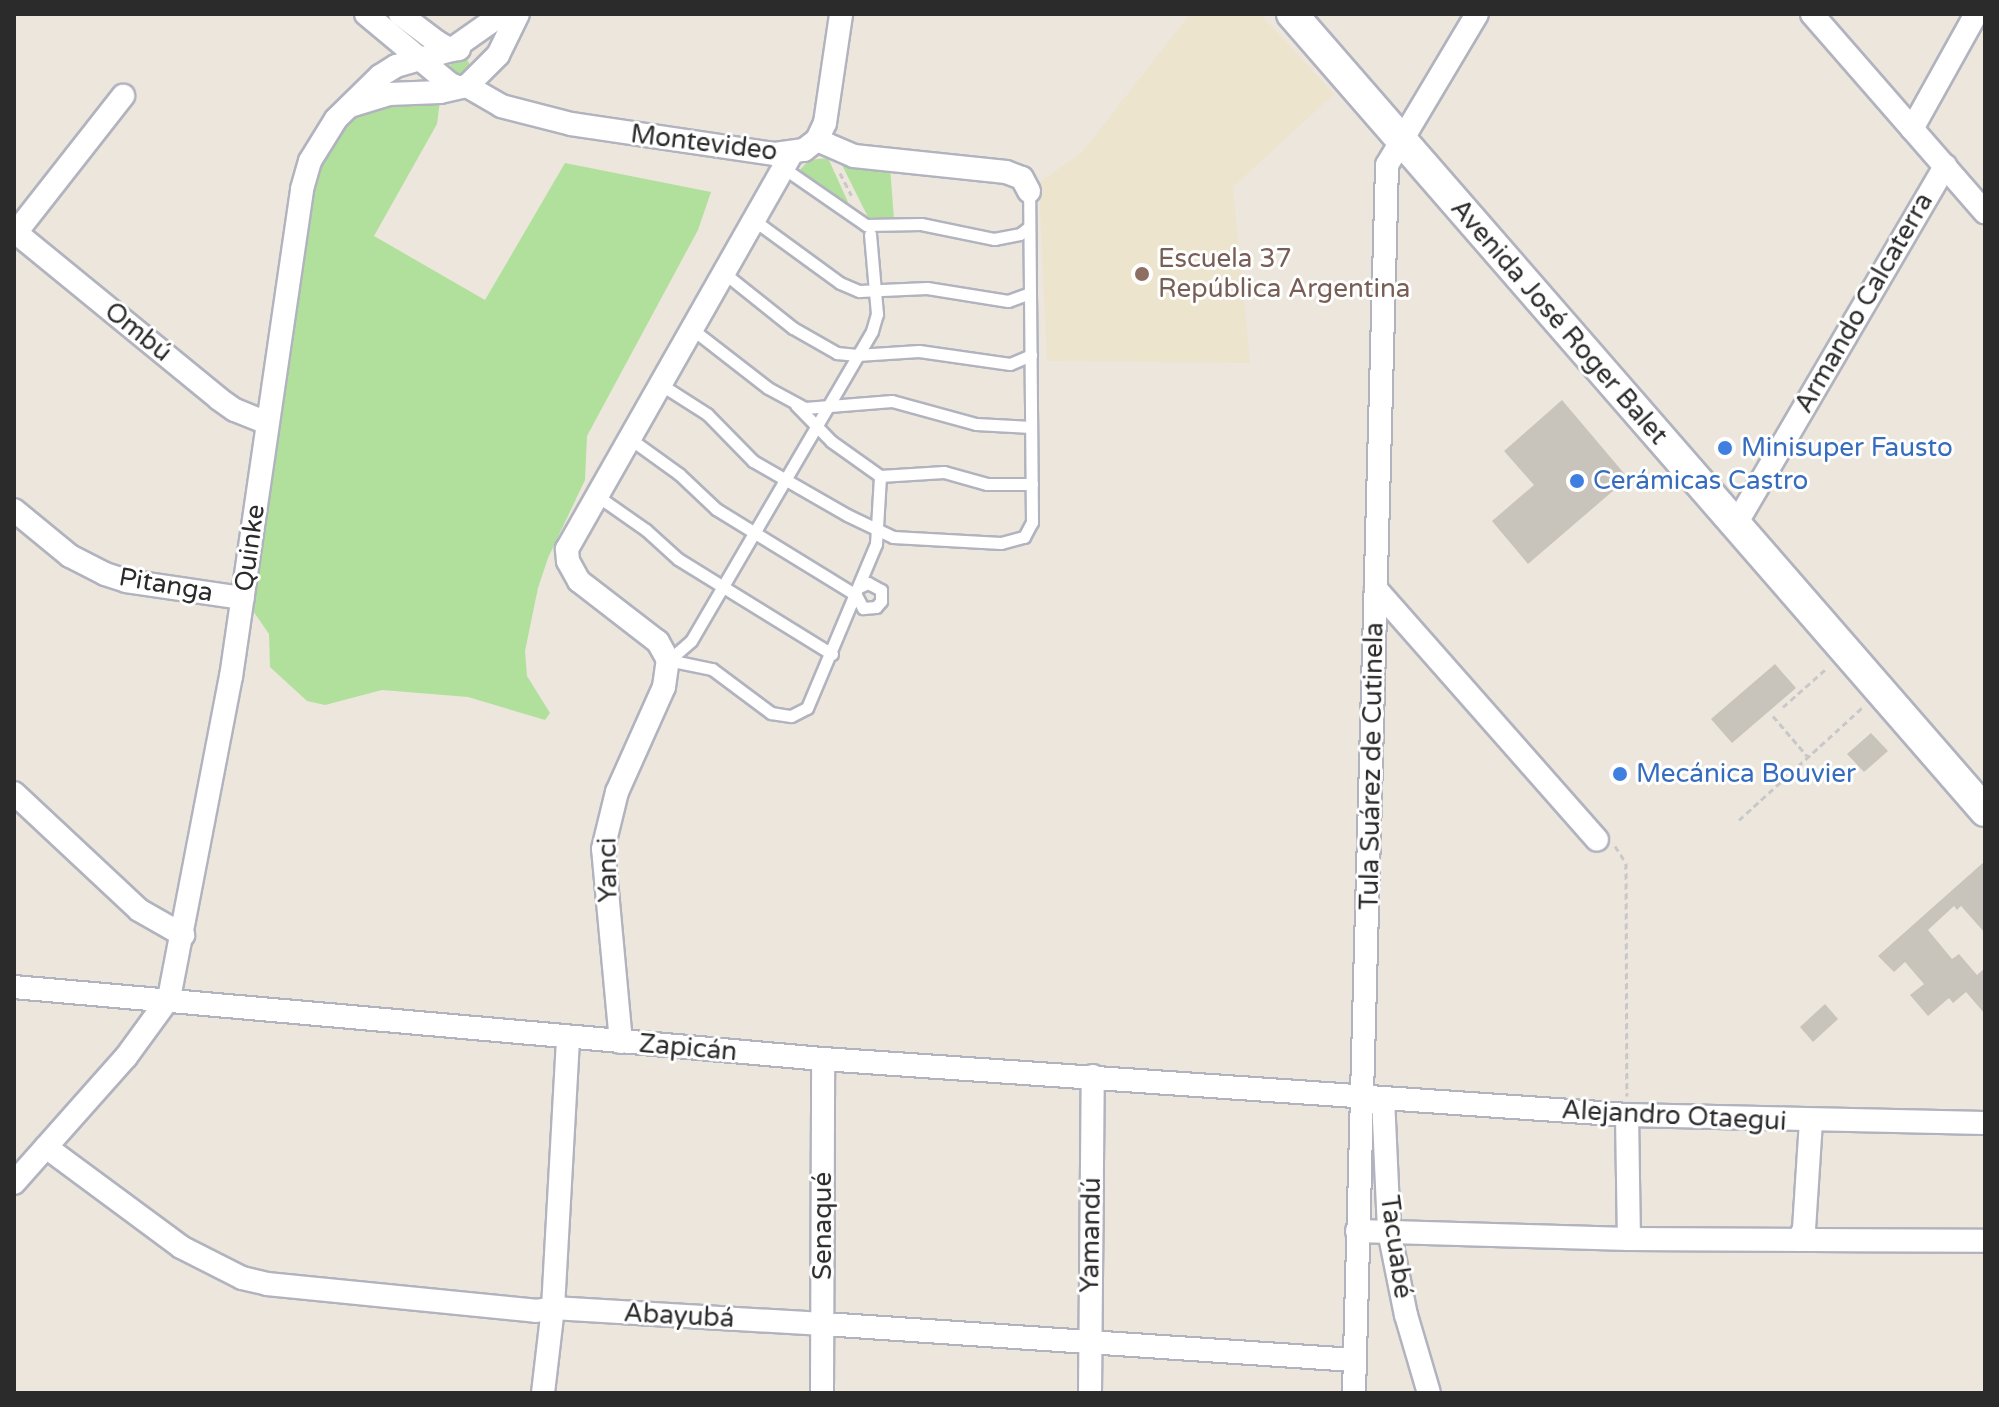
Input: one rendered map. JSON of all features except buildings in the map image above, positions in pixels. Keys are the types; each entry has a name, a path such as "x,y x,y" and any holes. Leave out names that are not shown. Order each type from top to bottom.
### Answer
{"street":[{"path":"366,14 419,59 462,81"},
{"path":"400,14 451,50 468,51 475,56 462,81"},
{"name":"Quinke","path":"169,998 243,598 302,189 319,143 348,107 380,76 419,59 451,50 502,14"},
{"path":"348,107 389,94 440,92 462,81 506,43 518,14"},
{"path":"817,140 825,123 841,14"},
{"name":"Avenida José Roger Balet","path":"1292,14 1985,811"},
{"name":"Tula Suárez de Cutinela","path":"1354,1393 1357,1231 1373,1097 1376,589 1387,165 1403,143 1477,14"},
{"path":"1812,14 1985,212"},
{"path":"1912,129 1976,14"},
{"path":"451,50 441,66 462,81"},
{"name":"Montevideo","path":"462,81 501,106 571,124 788,162 817,140 854,156 1006,172 1022,178 1029,191"},
{"path":"15,233 123,96"},
{"path":"668,660 658,642 590,592 572,571 567,549 595,495 788,162"},
{"name":"Armando Calcaterra","path":"1736,524 1945,166"},
{"name":"Ombú","path":"15,233 219,399 235,410 267,423"},
{"name":"Pitanga","path":"14,510 70,556 105,574 126,581 243,598"},
{"path":"1376,589 1597,840"},
{"name":"Yanci","path":"621,1042 603,849 617,792 664,687 668,660"},
{"path":"14,793 139,910 183,935"},
{"name":"Zapicán","path":"14,987 169,998 568,1038 823,1059 1373,1097"},
{"path":"14,1183 126,1057 169,998"},
{"path":"543,1393 553,1308 568,1038"},
{"name":"Senaqué","path":"822,1393 823,1059"},
{"name":"Yamandú","path":"1090,1393 1093,1076"},
{"name":"Alejandro Otaegui","path":"1373,1097 1627,1115 1811,1122 1985,1123"},
{"name":"Tacuabé","path":"1373,1097 1389,1231 1406,1315 1429,1393"},
{"path":"1627,1115 1629,1239"},
{"path":"1798,1240 1804,1229 1811,1122"},
{"name":"Abayubá","path":"46,1147 181,1247 242,1278 296,1288 536,1311 553,1308 824,1324 1090,1345 1354,1360"},
{"path":"1357,1231 1629,1239 1985,1241"}],"lane":[{"path":"668,660 691,641 724,588 876,323 877,291 868,229 788,162"},
{"path":"660,384 700,409 753,461 786,482 893,537 1001,543 1018,540 1031,528 1029,191"},
{"path":"755,221 840,283 859,291 927,288 1008,301 1030,293"},
{"path":"868,229 921,224 994,239 1020,234 1029,227"},
{"path":"724,273 810,340 837,353 857,355 919,351 1010,364 1031,355"},
{"path":"692,329 768,388 796,405 831,441 880,476 944,472 987,484 1032,484"},
{"path":"796,405 826,409 854,402 892,401 976,424 1031,427"},
{"path":"629,437 679,474 707,503 787,550 809,569 858,591"},
{"path":"668,660 712,669 771,713 791,716 807,708 858,591 879,530 880,476"},
{"path":"595,495 646,530 678,559 832,654"}],"path":[{"path":"840,173 868,229"},
{"path":"1783,707 1846,651"},
{"path":"1739,820 1880,691"},
{"path":"1773,716 1808,757"},
{"path":"1597,840 1614,844 1626,863 1627,1115"}],"shaded area":[{"name":"Escuela 37 República Argentina","path":"1190,14 1260,14 1334,94 1233,187 1250,363 1047,361 1039,183 1082,152"}],"green space":[{"path":"460,57 467,60 470,67 467,74 460,77 453,74 450,67 453,60"},
{"path":"440,101 437,124 374,236 485,300 565,163 711,192 698,230 587,436 585,480 548,558 538,588 525,651 527,676 550,713 545,720 468,697 382,690 325,705 307,701 270,667 269,634 251,608 314,176 329,140 354,115 373,106"},
{"path":"828,158 852,211 799,171 809,160"},
{"path":"839,159 890,166 894,220 869,219"}],"place":[{"name":"Escuela 37 República Argentina","path":"1142,274"},
{"name":"Minisuper Fausto","path":"1725,448"},
{"name":"Cerámicas Castro","path":"1577,481"},
{"name":"Mecánica Bouvier","path":"1620,774"}]}
